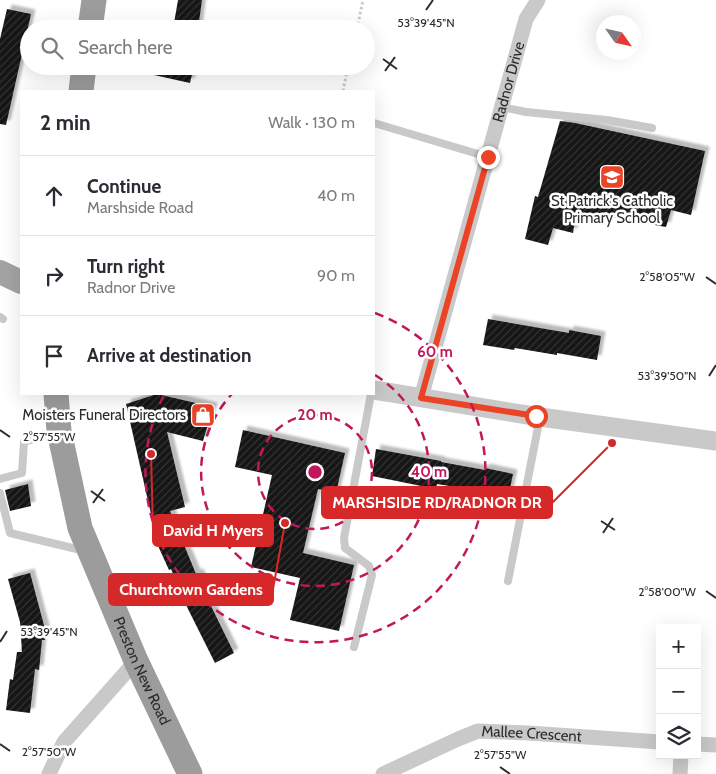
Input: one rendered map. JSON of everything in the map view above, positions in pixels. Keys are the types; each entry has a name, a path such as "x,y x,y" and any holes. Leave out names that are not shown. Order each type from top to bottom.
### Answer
{"highway":[{"path":"91,20 94,0"},
{"path":"81,90 83,75"},
{"name":"Preston New Road","path":"56,395 59,431 80,528 136,661 190,774"}],"main road":[{"path":"0,272 20,282"}],"street":[{"name":"Radnor Drive","path":"421,398 526,19 538,0"},
{"path":"375,390 540,417 716,441"},
{"path":"49,774 64,742 136,661"},
{"name":"Mallee Crescent","path":"382,774 458,738 478,731 656,742"},
{"path":"701,744 716,745"},
{"path":"680,774 681,759"}],"lane":[{"path":"502,107 526,112 607,120 652,128"},
{"path":"375,123 488,157"},
{"path":"354,648 372,575 369,566 345,548 344,538 371,395"},
{"path":"508,581 540,417"},
{"path":"0,479 22,472 24,442 59,431"},
{"path":"0,493 10,533 89,552"}],"path":[{"path":"359,20 363,0"},
{"path":"343,90 346,75"}],"building":[{"path":"178,0 202,0 199,20 175,20"},
{"path":"7,9 31,14 30,20 20,20 20,63 6,125 0,124 0,39"},
{"path":"154,75 192,75 190,83"},
{"path":"560,121 705,151 691,215 671,210 666,227 589,213 586,223 575,221 573,233 553,228 548,245 525,239 535,196 538,197"},
{"path":"488,319 569,333 569,330 601,336 597,360 557,353 557,355 483,345"},
{"path":"154,395 161,395 213,407 203,441 167,432 185,507 170,511 196,574 199,573 212,603 210,604 234,653 215,663 154,537 156,536 126,404"},
{"path":"243,430 345,453 336,493 318,489 303,553 354,565 339,631 290,620 300,578 251,567 272,475 235,467"},
{"path":"376,449 513,474 505,512 483,508 487,492 437,484 436,489 372,476"},
{"path":"28,484 31,506 10,511 5,490"},
{"path":"30,573 45,629 45,640 42,640 39,670 35,669 30,713 6,710 10,679 13,680 17,652 22,652 20,622 8,579"}],"place":[{"name":"St Patrick's Catholic Primary School","path":"612,177"},
{"name":"Moisters Funeral Directors","path":"203,415"},
{"name":"MARSHSIDE RD/RADNOR DR","path":"612,443"},
{"name":"David H Myers","path":"151,454"},
{"name":"Churchtown Gardens","path":"285,523"}],"route":[{"path":"488,157 421,398 536,416"}]}
